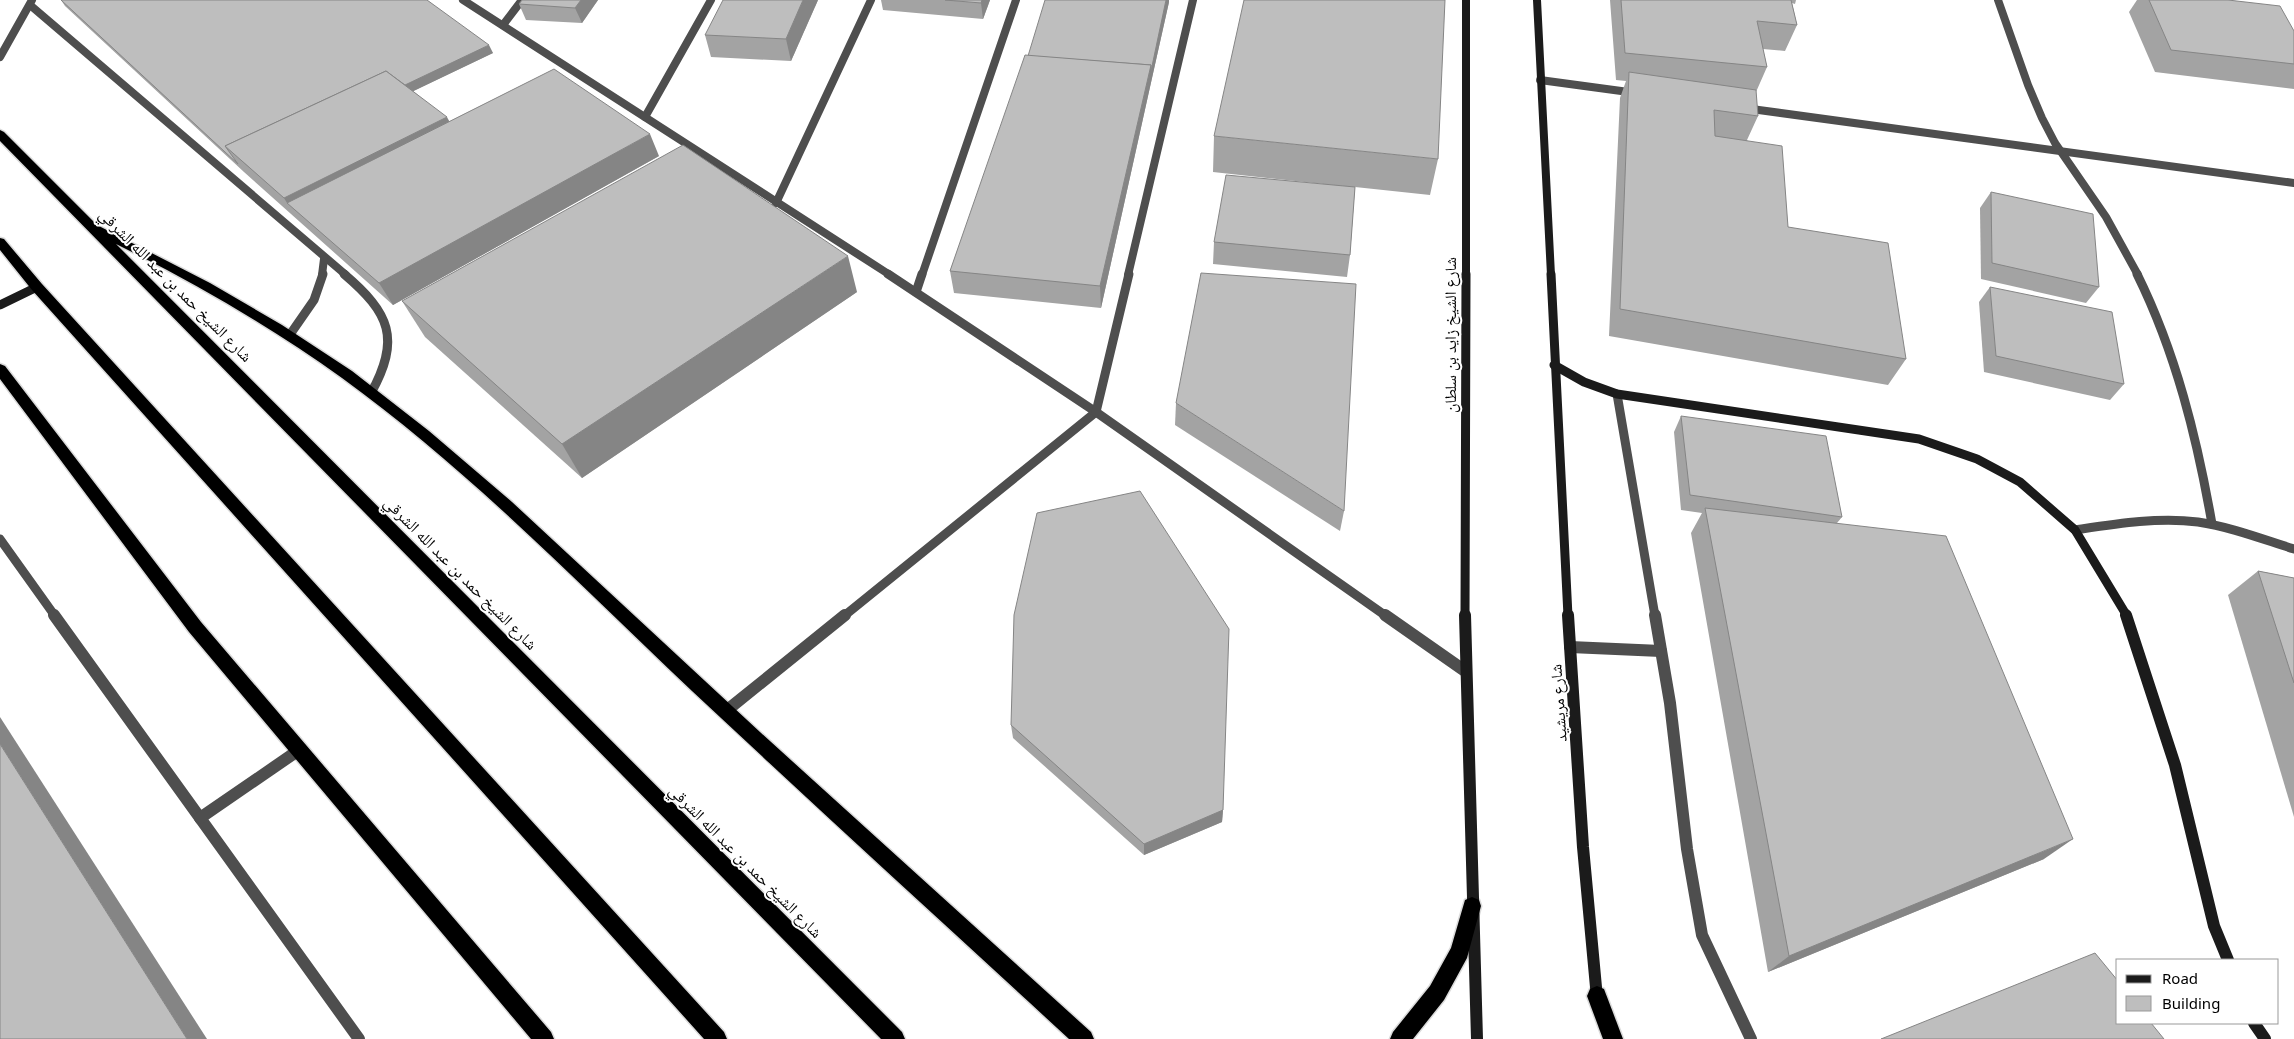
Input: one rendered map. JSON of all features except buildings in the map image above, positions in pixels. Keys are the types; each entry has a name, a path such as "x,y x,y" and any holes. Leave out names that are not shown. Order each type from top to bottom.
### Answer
{"highway":[{"name":"شارع الشيخ حمد بن عبد الله الشرقي","path":"0,134 895,1039"},
{"path":"94,228 171,266 248,309 372,393 500,502 1084,1039"},
{"path":"0,242 37,287 717,1039"},
{"path":"0,368 195,627 544,1039"},
{"path":"1400,1039 1438,994 1460,951 1472,906"},
{"path":"1597,996 1613,1039"}],"main road":[{"name":"شارع الشيخ زايد بن سلطان","path":"1465,671 1466,0"},
{"path":"1537,0 1554,365 1584,382 1617,394 1919,439 1977,459 2020,482 2053,509 2075,530 2125,610 2175,765 2214,926 2228,959"},
{"path":"0,305 37,287"},
{"name":"شارع مريشيد","path":"1554,365 1583,847 1602,1039"},
{"path":"1465,671 1477,1039"},
{"path":"2255,1024 2265,1039"}],"street":[{"path":"462,0 916,292 1096,412 1465,671"},
{"path":"504,26 522,0"},
{"path":"645,117 711,0"},
{"path":"776,203 871,0"},
{"path":"916,292 1016,0"},
{"path":"726,711 1096,412 1193,0"},
{"path":"1998,0 2040,115 2098,204 2129,259 2158,319 2181,383 2200,451 2212,524"},
{"path":"0,58 31,2 324,259 360,288 377,307 387,324 388,359 382,376 372,393"},
{"path":"1540,80 1646,94"},
{"path":"1734,106 2063,153 2294,183"},
{"path":"289,336 303,320 320,289 324,274 324,259"},
{"path":"1617,394 1670,703 1687,849 1702,935 1751,1039"},
{"path":"2075,530 2132,522 2166,520 2212,524 2294,549"},
{"path":"0,539 359,1039"},
{"path":"1570,647 1661,650"},
{"path":"200,818 299,750"}]}
